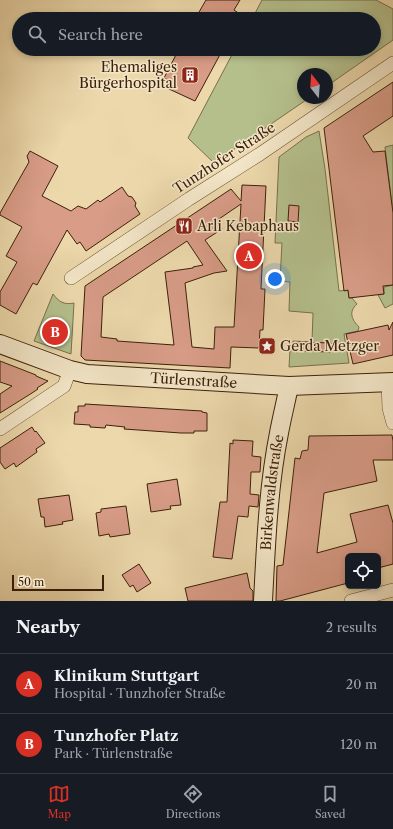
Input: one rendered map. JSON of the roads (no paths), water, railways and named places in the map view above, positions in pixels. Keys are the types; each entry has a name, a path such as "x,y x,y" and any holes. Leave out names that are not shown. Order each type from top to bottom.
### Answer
{"street":[{"name":"Tunzhofer Straße","path":"71,278 189,199 260,154 393,63"},
{"name":"Türlenstraße","path":"0,344 70,370 87,374 289,386 391,382"},
{"path":"0,430 64,386 70,370"},
{"path":"391,382 389,408 393,423"},
{"name":"Birkenwaldstraße","path":"263,601 268,525 274,467 278,434 289,386"},
{"path":"351,601 393,590"}],"place":[{"name":"Ehemaliges Bürgerhospital","path":"190,75"},
{"name":"Arli Kebaphaus","path":"184,226"},
{"name":"Klinikum Stuttgart","path":"249,256"},
{"name":"Tunzhofer Platz","path":"55,332"},
{"name":"Gerda Metzger","path":"267,346"}]}
